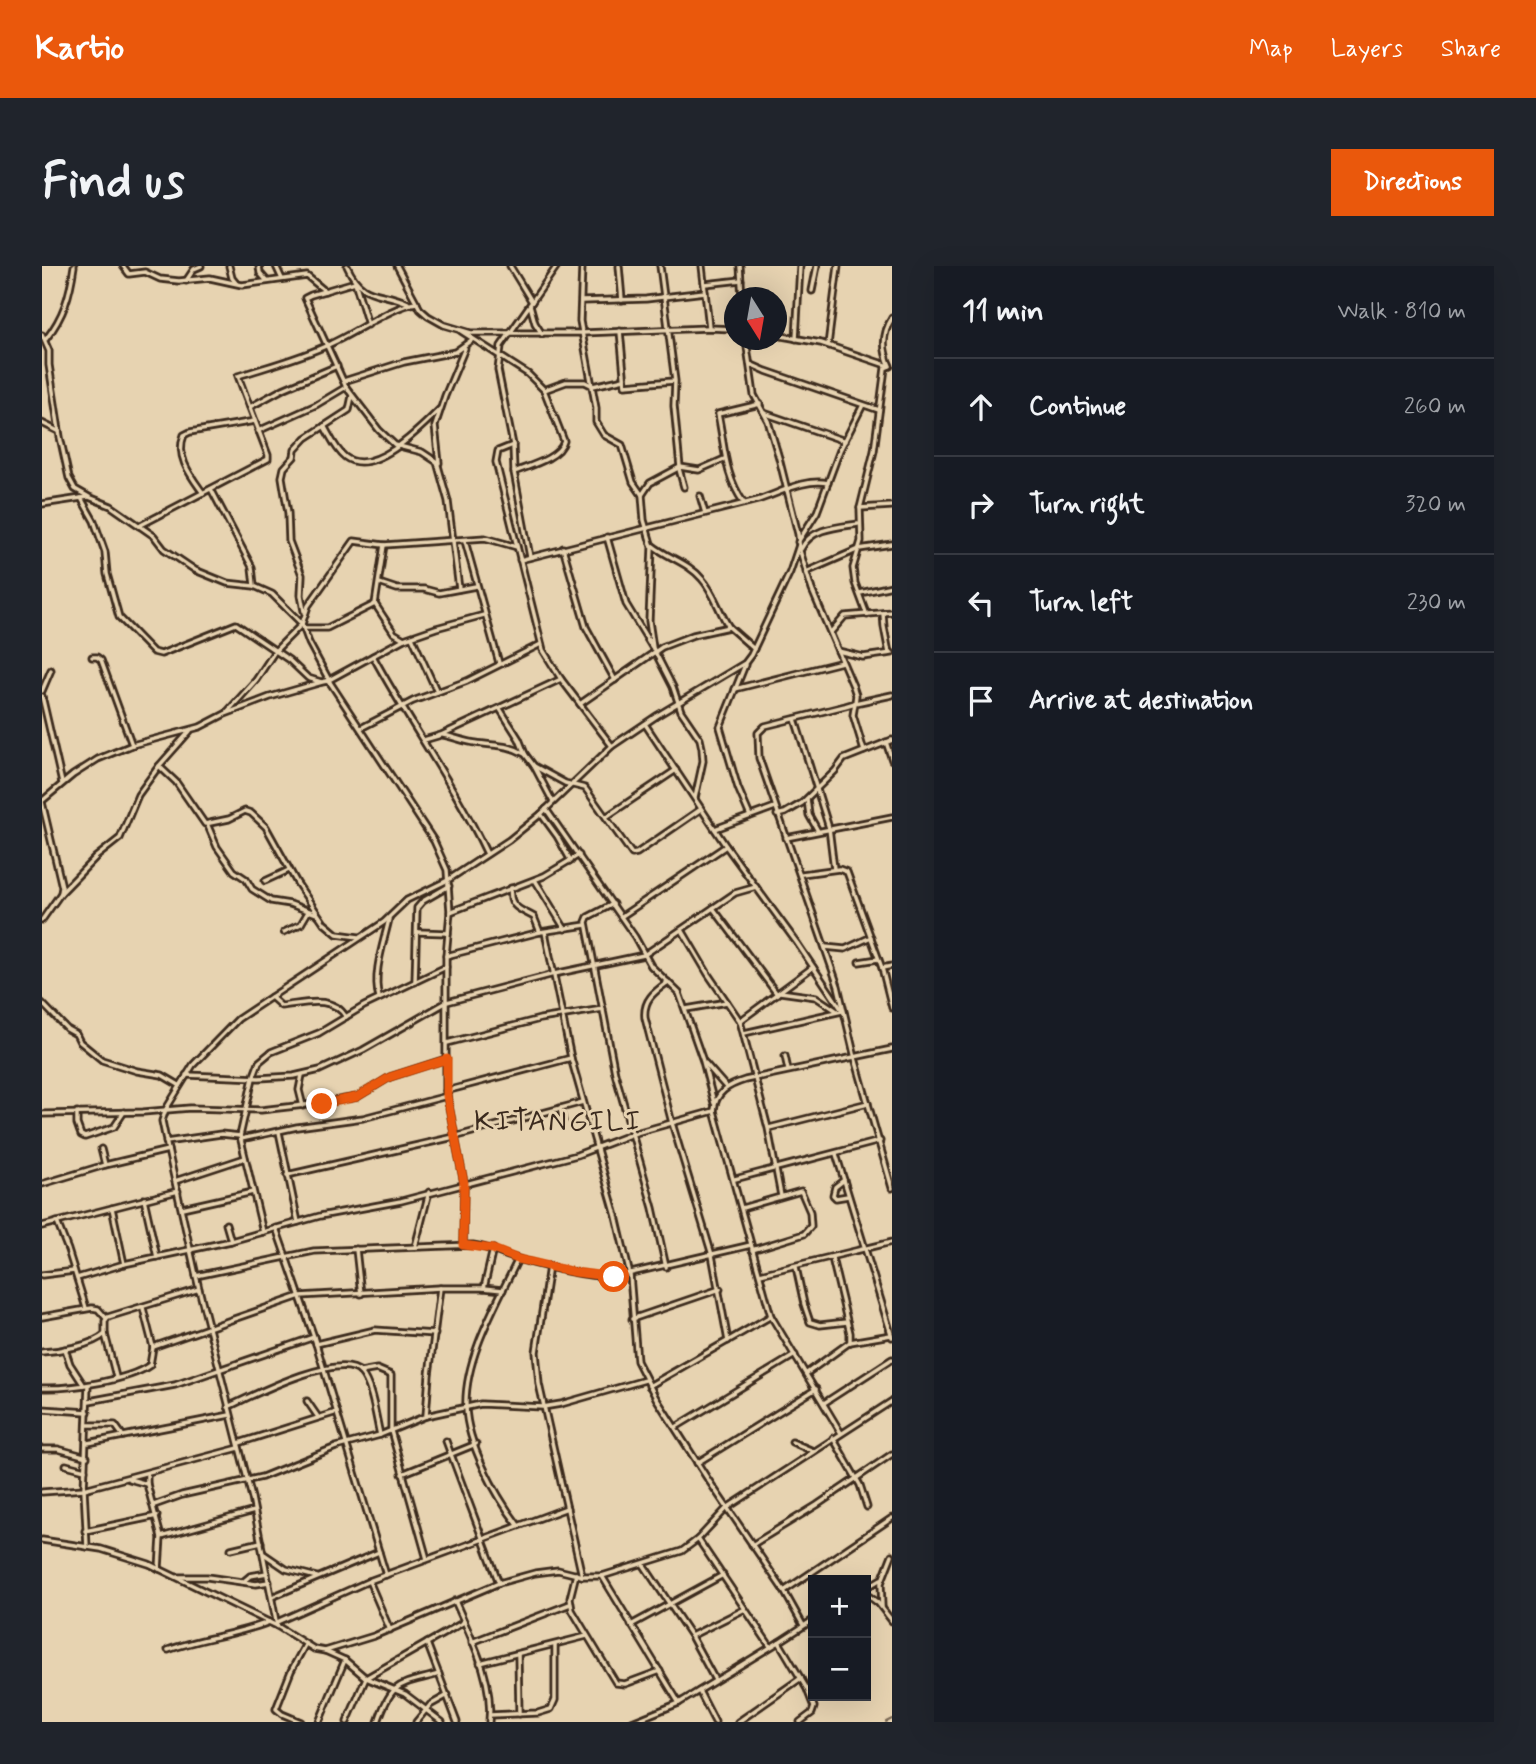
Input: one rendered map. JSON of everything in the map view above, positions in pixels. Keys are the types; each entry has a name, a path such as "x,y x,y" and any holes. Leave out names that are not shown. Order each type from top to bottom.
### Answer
{"street":[{"path":"46,340 63,314 69,299 74,266"},
{"path":"123,266 129,274 145,272 160,279 186,281 204,278 254,285 307,276 324,291"},
{"path":"186,281 192,271 201,266"},
{"path":"259,266 267,281"},
{"path":"276,266 282,279"},
{"path":"347,266 355,282 368,325"},
{"path":"397,266 417,303 431,319 473,338 530,376 544,390 564,444 552,455 514,472"},
{"path":"510,266 531,304 535,323 542,334"},
{"path":"530,556 514,472 513,445 499,380 498,356 501,346 557,266"},
{"path":"582,266 580,321 593,386 597,425 604,435 622,445 634,482 642,495 646,528 652,545 649,621 654,650"},
{"path":"619,266 622,300"},
{"path":"660,266 675,382 674,406 684,487"},
{"path":"702,266 709,328"},
{"path":"740,266 741,287"},
{"path":"796,339 800,266"},
{"path":"812,291 817,266"},
{"path":"828,345 838,266"},
{"path":"228,267 232,278 238,284"},
{"path":"705,284 741,280"},
{"path":"355,282 307,296 305,300 346,387 388,441 398,447 428,455 439,465"},
{"path":"355,282 367,292 417,303"},
{"path":"582,301 664,298 705,292"},
{"path":"139,526 268,459 239,376 328,346 408,303"},
{"path":"891,366 884,346 886,330 892,318"},
{"path":"459,330 478,334 542,334 724,329"},
{"path":"620,331 625,385 675,382"},
{"path":"459,589 435,426 466,346 478,334"},
{"path":"42,335 49,351 60,432 75,489 111,506 195,570 227,583 254,586 272,594 303,626 330,682 438,848 449,885 450,912 446,956 447,1094 464,1183 463,1245"},
{"path":"787,337 828,345 891,366"},
{"path":"344,381 404,362 452,353 466,346"},
{"path":"748,350 754,395 764,413 787,489 806,572 856,695 853,715 864,751"},
{"path":"750,363 878,410"},
{"path":"250,408 283,389 337,366"},
{"path":"867,615 853,568 859,549 860,508 874,451 885,368 891,366"},
{"path":"544,390 566,382 585,382 593,386 624,379"},
{"path":"258,431 316,405 346,387"},
{"path":"225,713 256,680 275,651 303,626 305,613 301,595 302,575 289,541 282,477 294,457 295,450 306,438 349,410 352,394"},
{"path":"744,503 733,487 724,459 718,414 760,404"},
{"path":"750,816 721,733 722,718 863,405"},
{"path":"324,426 342,453 355,462 368,462 413,437 440,409"},
{"path":"764,413 845,441"},
{"path":"203,493 184,466 184,435 255,421"},
{"path":"42,423 60,432"},
{"path":"513,445 499,451 495,458 541,644 561,680 612,746"},
{"path":"642,495 650,482 680,468 699,470 724,459"},
{"path":"520,560 744,503 815,482 828,483"},
{"path":"211,489 252,567 254,586"},
{"path":"700,496 705,513"},
{"path":"42,504 89,497"},
{"path":"80,498 94,521 119,618 153,652 161,654 233,624 239,625 308,677 321,682"},
{"path":"860,508 892,506"},
{"path":"800,551 810,536 831,528 859,524"},
{"path":"607,537 626,604 654,650 673,687 677,703 700,739 703,761 695,799"},
{"path":"305,613 354,541 384,545 492,538 517,547"},
{"path":"466,541 499,663"},
{"path":"806,572 859,549 892,544"},
{"path":"384,545 375,604 394,633 404,639"},
{"path":"652,545 702,578 729,627 754,649"},
{"path":"563,548 586,626 615,680"},
{"path":"379,583 397,589 425,589 439,593 477,586"},
{"path":"859,593 892,586"},
{"path":"303,626 327,628 375,604"},
{"path":"831,633 845,616 892,612"},
{"path":"838,651 863,657 890,653 884,613"},
{"path":"61,893 61,881 42,801 90,763 132,745 192,730 225,713 270,697 321,682 330,682 404,639 484,615"},
{"path":"580,704 654,650 693,635 729,627"},
{"path":"411,637 437,692"},
{"path":"361,728 402,707 467,681 541,644"},
{"path":"373,656 468,814 487,853"},
{"path":"92,657 101,660 132,745"},
{"path":"735,689 842,662"},
{"path":"277,1624 264,1554 166,1142 162,1121 166,1109 185,1075 231,1026 361,937 417,894 448,880 509,840 541,814 612,746 745,663"},
{"path":"51,670 42,693 62,783"},
{"path":"424,740 441,735 561,680"},
{"path":"892,695 765,726 757,737 759,758 777,814 825,947 892,1188"},
{"path":"499,709 519,739 553,802"},
{"path":"795,719 829,828 834,869"},
{"path":"646,724 726,846 813,967 841,1012"},
{"path":"42,920 61,893 96,857 120,838 138,795 159,766 192,730"},
{"path":"441,735 473,743 502,744 526,754"},
{"path":"777,814 791,810 807,799 844,760 892,740"},
{"path":"886,742 892,760"},
{"path":"159,766 176,782 199,818 208,825 217,848 234,871 246,879 250,887 271,901 290,904 318,915"},
{"path":"534,766 570,784 585,788 627,850 634,854 702,809"},
{"path":"606,817 676,770"},
{"path":"807,799 809,815 818,831"},
{"path":"715,829 775,807"},
{"path":"546,809 622,916 651,967 679,993 703,1061 714,1111 771,1316 842,1433"},
{"path":"208,825 249,811 270,833 289,870 328,927 337,934 361,937"},
{"path":"541,814 571,861"},
{"path":"786,838 892,817"},
{"path":"622,916 726,846"},
{"path":"450,912 535,880 579,855"},
{"path":"801,875 834,869 848,872 882,968 892,1005"},
{"path":"265,881 289,870"},
{"path":"535,880 565,929"},
{"path":"415,982 419,905 449,885"},
{"path":"185,1075 253,1078 302,1075 320,1070 355,1054 447,1002 554,974 644,955 735,893 756,887"},
{"path":"510,888 512,904 534,917 543,932 571,1058 630,1275 635,1354 645,1380 697,1463 784,1591 803,1625"},
{"path":"613,904 588,917 586,925 596,965 615,1073 666,1266"},
{"path":"713,908 779,993 816,997 841,1012"},
{"path":"284,932 302,924 308,912"},
{"path":"379,998 376,986 389,917"},
{"path":"446,956 543,932 586,925"},
{"path":"682,930 740,1021 768,1128 781,1196"},
{"path":"417,932 448,933"},
{"path":"825,947 845,949 871,937"},
{"path":"859,962 878,959"},
{"path":"882,968 892,965"},
{"path":"263,1232 240,1138 256,1067 262,1058 319,1033 379,998 446,967"},
{"path":"740,1021 813,967"},
{"path":"668,982 651,995 644,1009 672,1123 712,1255 728,1341"},
{"path":"271,997 281,1006 310,1001 337,1007 346,1017"},
{"path":"686,1009 727,1002"},
{"path":"42,1003 67,1029 76,1034 80,1042 102,1060 136,1071 162,1075 179,1085"},
{"path":"447,1043 562,1014 603,1009"},
{"path":"744,1033 841,1012"},
{"path":"714,1104 726,1087 753,1078 892,1049"},
{"path":"785,1056 788,1070"},
{"path":"166,1142 221,1134 240,1138 363,1118 571,1058"},
{"path":"42,1114 166,1109 261,1110 303,1106 353,1098 390,1077 447,1059"},
{"path":"703,1061 726,1087"},
{"path":"302,1075 299,1090 303,1106"},
{"path":"287,1175 454,1137 583,1102"},
{"path":"768,1128 868,1102"},
{"path":"560,1108 564,1121"},
{"path":"77,1278 298,1222 384,1205 577,1155 632,1135 714,1111"},
{"path":"77,1112 77,1127 81,1135 86,1137 114,1127 124,1112"},
{"path":"279,1131 298,1222"},
{"path":"735,1180 880,1141"},
{"path":"102,1149 105,1165"},
{"path":"42,1184 168,1150"},
{"path":"807,1373 850,1342 891,1336 836,1154"},
{"path":"175,1181 244,1158"},
{"path":"844,1180 835,1187 833,1195 836,1198 848,1196"},
{"path":"42,1226 178,1191"},
{"path":"182,1208 253,1192"},
{"path":"415,1247 429,1192"},
{"path":"196,1276 284,1256 331,1249 463,1245 493,1249 518,1259 597,1276 630,1275 797,1237 811,1226 810,1212 802,1192 742,1208"},
{"path":"144,1199 157,1257"},
{"path":"112,1208 124,1264"},
{"path":"57,1222 86,1308"},
{"path":"226,1224 231,1241"},
{"path":"276,1228 314,1337 386,1575"},
{"path":"760,1274 892,1242"},
{"path":"356,1249 361,1294"},
{"path":"484,1288 493,1249"},
{"path":"832,1258 850,1342"},
{"path":"518,1259 477,1349 466,1406 484,1470 506,1510 518,1525"},
{"path":"549,1266 536,1352 544,1407 582,1576"},
{"path":"796,1267 810,1322 820,1325 847,1322"},
{"path":"42,1275 74,1271"},
{"path":"153,1347 300,1296 440,1288 503,1290"},
{"path":"426,1416 440,1288"},
{"path":"106,1318 199,1289"},
{"path":"632,1319 720,1289"},
{"path":"42,1317 86,1308 98,1309 106,1318 104,1334 116,1377"},
{"path":"42,1388 86,1384 138,1371 149,1365 153,1347 143,1308"},
{"path":"649,1386 771,1316"},
{"path":"316,1344 375,1330 435,1334"},
{"path":"42,1352 65,1349 98,1339 104,1334"},
{"path":"89,1401 165,1388 314,1337"},
{"path":"65,1349 72,1369 86,1384 89,1401 84,1489 87,1547"},
{"path":"676,1427 795,1355"},
{"path":"824,1403 892,1359"},
{"path":"228,1407 272,1387 323,1369 350,1367 360,1372 368,1386 380,1435"},
{"path":"360,1372 377,1369 391,1375 391,1431 427,1559"},
{"path":"154,1505 182,1495 247,1481 346,1444 380,1435 426,1416 466,1406 501,1404 544,1407 645,1380"},
{"path":"697,1463 816,1389"},
{"path":"307,1401 318,1418"},
{"path":"325,1651 390,1630 499,1583 548,1571 602,1576 682,1550 698,1539 727,1508 892,1401"},
{"path":"42,1409 88,1412"},
{"path":"42,1492 84,1489 147,1474 337,1412"},
{"path":"87,1443 230,1415"},
{"path":"88,1425 116,1425 123,1436"},
{"path":"833,1438 856,1478 867,1507"},
{"path":"446,1441 499,1583"},
{"path":"792,1442 813,1451"},
{"path":"402,1474 476,1444"},
{"path":"42,1449 58,1449 87,1457"},
{"path":"752,1545 892,1454"},
{"path":"65,1465 85,1470"},
{"path":"147,1474 147,1485 161,1537 159,1569"},
{"path":"125,1478 147,1485"},
{"path":"277,1624 369,1581 567,1508"},
{"path":"161,1537 254,1511"},
{"path":"85,1531 157,1516"},
{"path":"784,1591 892,1518"},
{"path":"698,1539 770,1646"},
{"path":"42,1540 124,1555 177,1577 277,1624 305,1645 345,1660 366,1678 405,1694 442,1722"},
{"path":"231,1549 261,1542"},
{"path":"272,1597 379,1552"},
{"path":"264,1554 286,1569 319,1577"},
{"path":"882,1607 881,1588 892,1555"},
{"path":"643,1564 691,1636 715,1680"},
{"path":"244,1581 250,1576 267,1573"},
{"path":"576,1574 570,1604 575,1617 618,1685 660,1671"},
{"path":"602,1576 679,1703"},
{"path":"631,1625 723,1576"},
{"path":"177,1577 207,1577 256,1584 269,1582"},
{"path":"871,1585 883,1578"},
{"path":"369,1581 390,1630"},
{"path":"871,1596 892,1621"},
{"path":"455,1601 480,1663 489,1722"},
{"path":"472,1642 570,1604"},
{"path":"691,1636 745,1609"},
{"path":"168,1650 269,1622"},
{"path":"346,1722 366,1678 464,1622"},
{"path":"632,1722 679,1703 808,1622"},
{"path":"480,1663 587,1636"},
{"path":"779,1642 801,1678 814,1707 812,1713 800,1722"},
{"path":"427,1643 457,1722"},
{"path":"301,1722 276,1709 305,1645"},
{"path":"490,1715 544,1712 554,1706 555,1645"},
{"path":"518,1654 519,1714"},
{"path":"319,1722 345,1660"},
{"path":"378,1722 386,1699 393,1689 439,1674"},
{"path":"738,1722 801,1678"},
{"path":"699,1691 715,1722"},
{"path":"416,1722 424,1710 448,1695"}],"waterway":[{"path":"886,1722 892,1719"}],"district":[{"name":"KITANGILI","path":"558,1122"}],"route":[{"path":"322,1104 357,1097 390,1077 447,1059 447,1096 464,1183 463,1245 493,1249 518,1259 574,1272 614,1277"}]}
